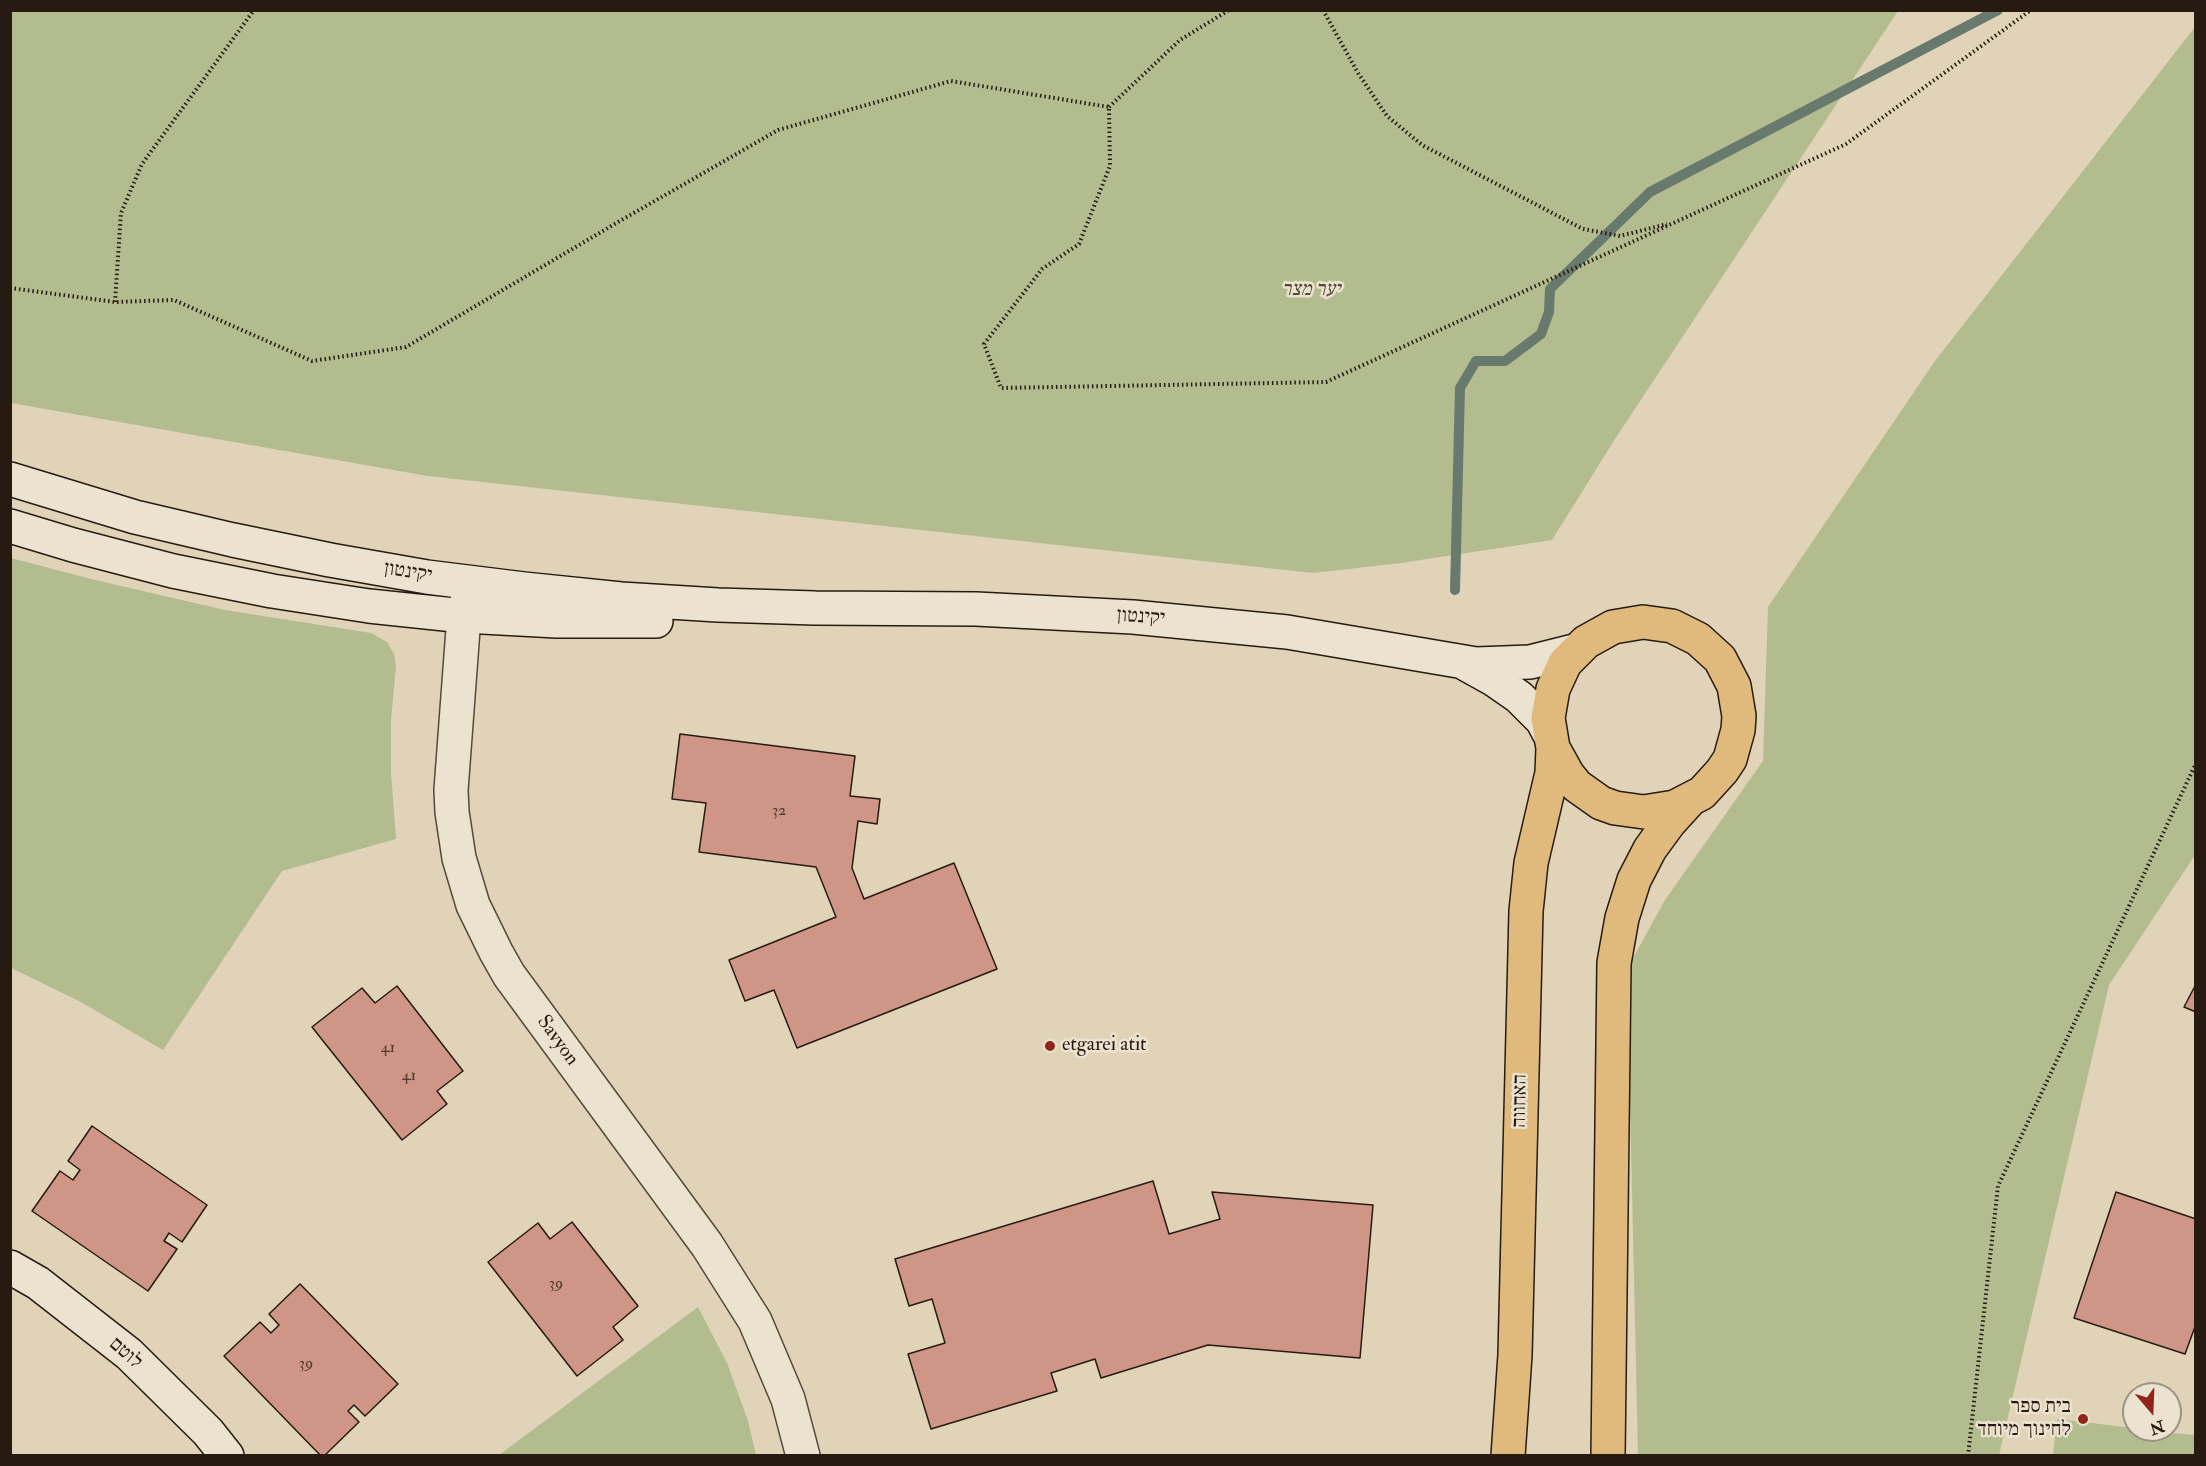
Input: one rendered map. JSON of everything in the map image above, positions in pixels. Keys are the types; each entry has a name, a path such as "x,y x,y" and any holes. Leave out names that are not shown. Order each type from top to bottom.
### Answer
{"main road":[{"path":"1650,622 1686,631 1710,648 1720,659 1734,686 1739,716 1738,730 1730,759 1702,793 1689,801 1659,811 1644,812 1615,808 1601,803 1577,786 1568,775 1551,741 1549,703 1557,675 1574,651 1598,633 1613,627 1650,622"},
{"name":"האחווה","path":"1508,1455 1515,1355 1526,911 1535,844 1552,773 1551,741"},
{"path":"1608,1455 1614,963 1622,918 1634,880 1650,849 1689,801"}],"street":[{"name":"יקינטון","path":"10,479 135,517 330,561 471,582 621,599 815,608 976,609 1081,613 1287,632 1465,663 1530,662 1574,651"},
{"name":"יקינטון","path":"10,526 173,571 272,591 369,606 464,616 557,621 647,621 733,617 815,608"},
{"name":"Savyon","path":"471,582 464,616 452,812 459,858 473,905 509,975 707,1245 755,1321 788,1399 803,1455"},
{"name":"יקינטון","path":"1465,663 1519,697 1542,720 1551,741"},
{"name":"לוטם","path":"10,1267 38,1283 129,1354 208,1432 227,1455"}],"path":[{"path":"115,302 122,213 142,164 254,10"},
{"path":"1229,10 1180,40 1109,107 1110,166 1079,244 1042,269 984,344 1001,388 1326,382 1846,144 2031,10"},
{"path":"1323,10 1358,74 1387,116 1422,145 1583,228 1620,236 1677,222"},
{"path":"10,288 115,302 174,300 312,361 405,347 778,130 951,81 1109,107"},
{"path":"1968,1455 1998,1186 2196,763"}],"green space":[{"name":"יער מצר","path":"10,11 1898,11 1615,439 1552,540 1401,563 1313,573 428,476 11,403"},
{"path":"2195,27 2195,855 2109,985 1999,1455 1638,1455 1627,969 1665,900 1763,761 1768,607 1935,361"},
{"path":"11,558 225,610 371,633 387,642 394,654 396,666 391,720 391,772 396,839 282,871 163,1050 79,1001 11,968"},
{"path":"698,1307 727,1363 748,1421 756,1455 499,1455"},
{"path":"2057,1419 2122,1427 2122,1442 2182,1442 2182,1434 2195,1435 2195,1455 2053,1455"}],"building":[{"path":"680,734 855,756 850,796 880,799 877,824 858,821 852,868 864,899 954,863 997,969 797,1048 774,990 745,1001 729,960 836,917 816,867 699,852 706,803 672,799"},
{"path":"2196,984 2196,1012 2184,1007"},
{"path":"397,986 463,1071 437,1091 447,1104 402,1140 312,1027 362,988 375,1003"},
{"path":"92,1126 207,1205 182,1242 169,1233 164,1241 177,1249 148,1291 32,1211 60,1171 73,1180 80,1170 68,1161"},
{"path":"1153,1181 1169,1234 1220,1219 1212,1192 1373,1205 1360,1358 1208,1345 1101,1378 1095,1359 1051,1373 1057,1391 931,1429 908,1354 945,1343 932,1299 909,1306 895,1259"},
{"path":"2116,1192 2196,1219 2196,1324 2185,1354 2074,1318"},
{"path":"572,1222 638,1306 613,1327 623,1340 577,1376 488,1262 538,1223 550,1239"},
{"path":"300,1284 398,1384 365,1416 354,1405 348,1411 359,1422 324,1456 321,1456 224,1356 260,1322 271,1333 279,1325 269,1314"}],"waterway":[{"path":"1455,590 1460,388 1476,361 1505,361 1541,334 1549,312 1550,289 1650,192 1998,10"}],"place":[{"name":"etgarei atit","path":"1050,1046"},
{"name":"בית ספר לחינוך מיוחד","path":"2083,1419"}]}
